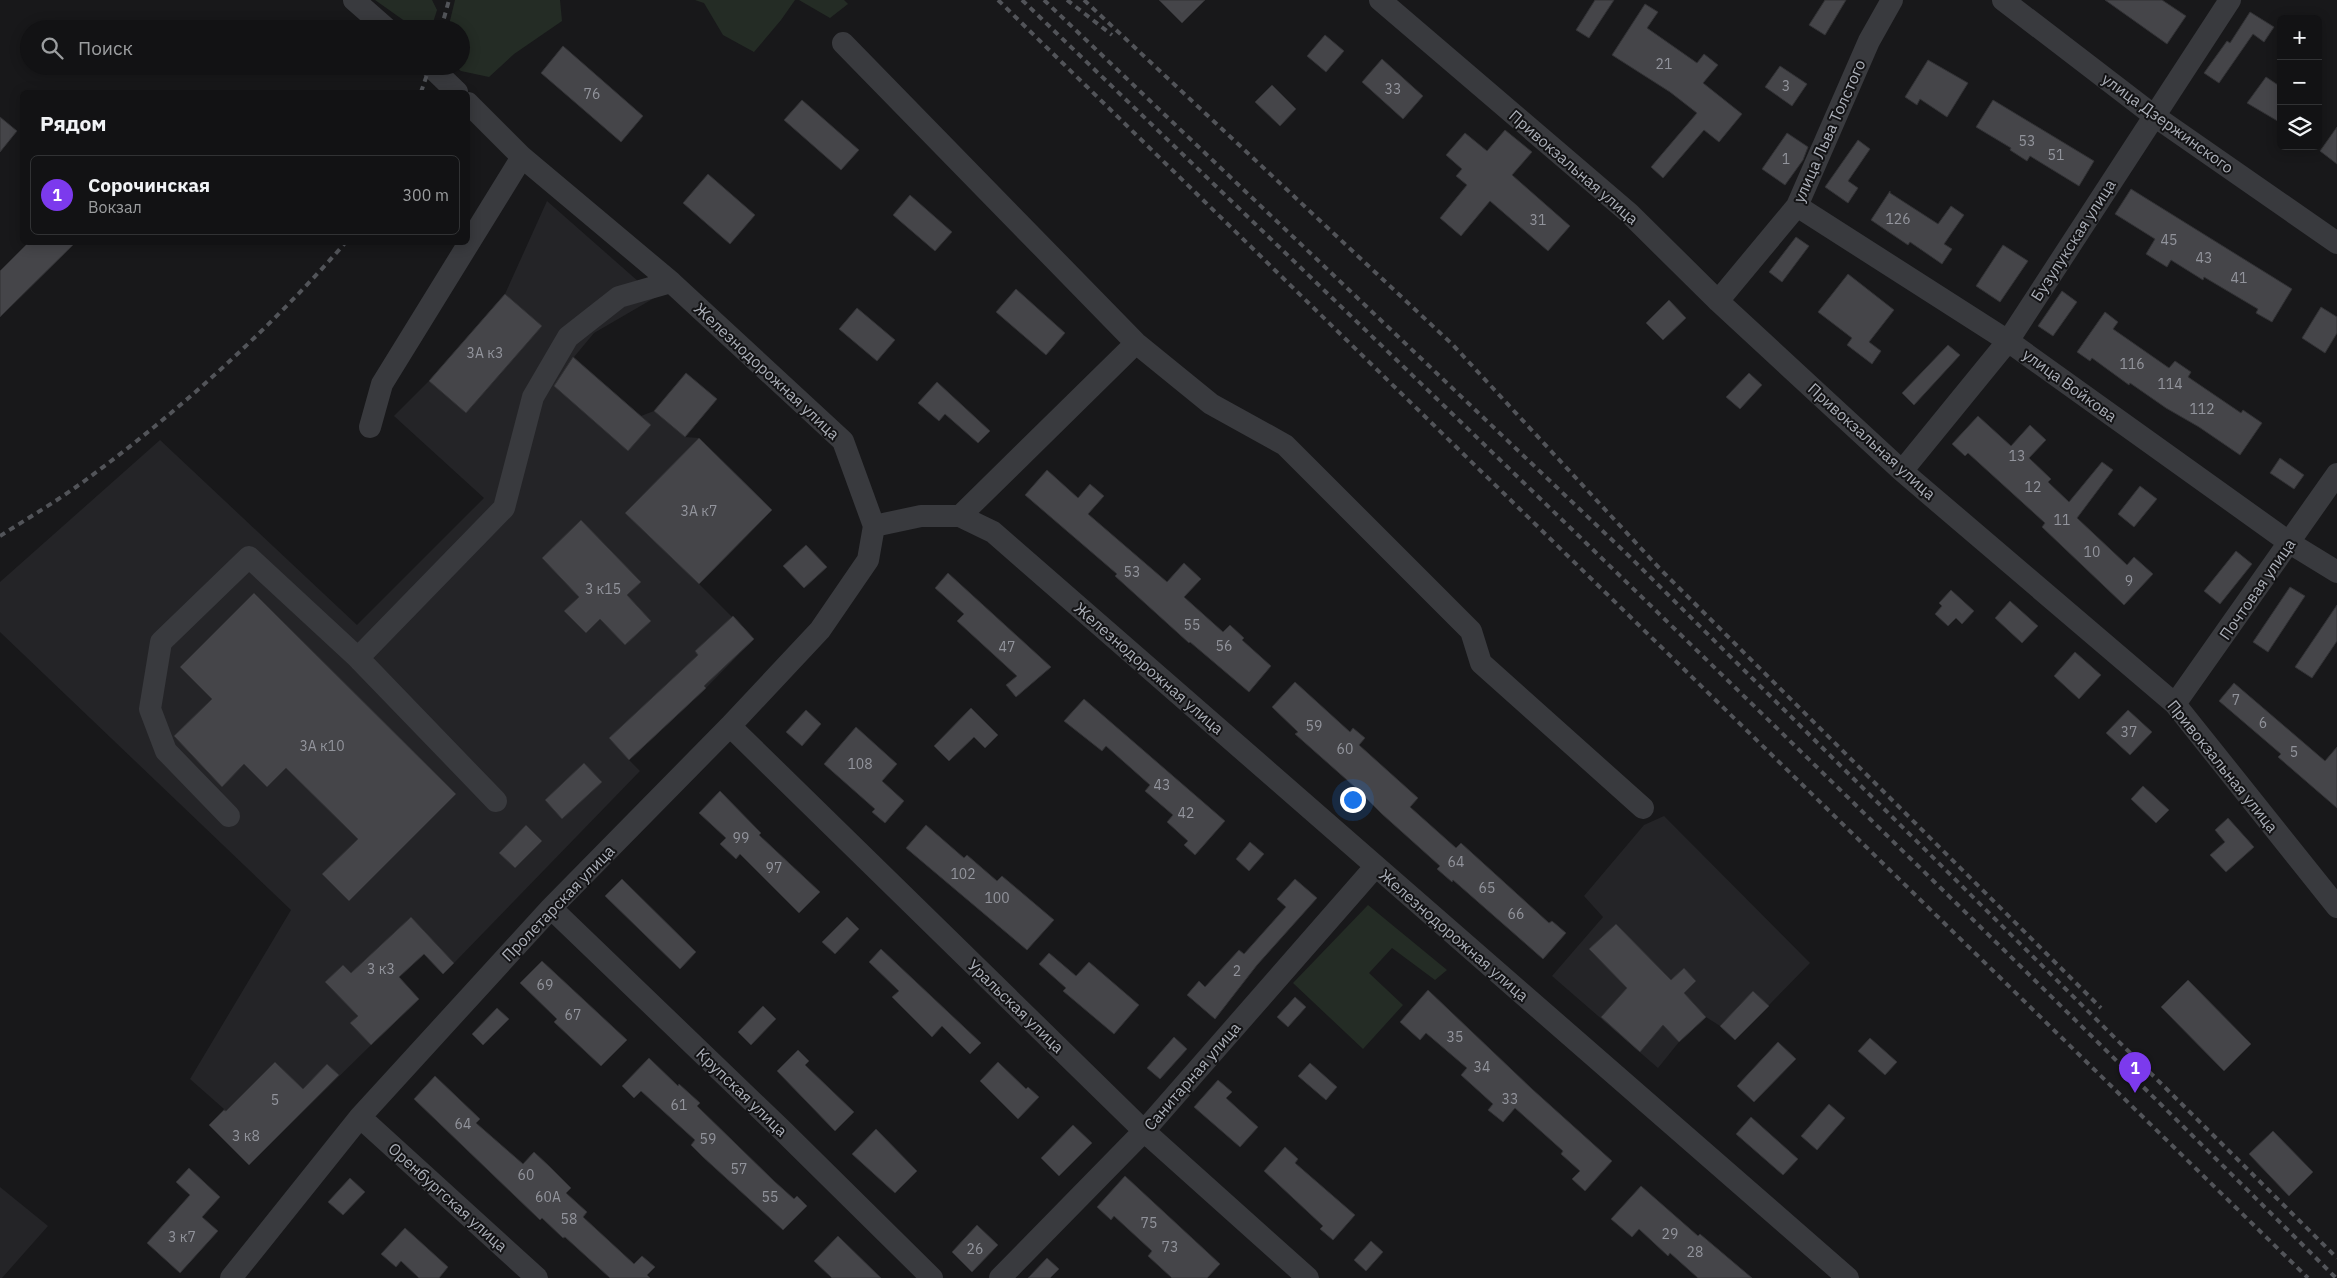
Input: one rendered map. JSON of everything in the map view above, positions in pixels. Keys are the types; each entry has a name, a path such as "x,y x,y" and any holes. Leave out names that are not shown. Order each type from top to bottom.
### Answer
{"street":[{"path":"354,0 377,20"},
{"name":"Привокзальная улица","path":"1380,0 1629,213 1718,301 1902,471 2175,704 2337,907"},
{"name":"улица Льва Толстого","path":"1718,301 1798,206 1869,41 1892,0"},
{"name":"улица Дзержинского","path":"2003,0 2154,115 2337,243"},
{"name":"Бузулукская улица","path":"1902,471 2008,341 2230,0"},
{"path":"843,43 1136,343 1211,404 1285,445 1471,631 1481,663 1643,808"},
{"path":"439,75 455,90"},
{"name":"Железнодорожная улица","path":"470,105 522,157 671,282 843,441 874,526 921,516 960,516 993,532 1848,1278"},
{"path":"470,241 522,157"},
{"name":"улица Войкова","path":"1798,206 2008,341 2290,543 2337,572"},
{"path":"370,427 382,384 468,245"},
{"path":"358,658 504,508 533,397 568,337 619,296 671,282"},
{"path":"960,516 1136,343"},
{"name":"Почтовая улица","path":"2175,704 2337,474"},
{"name":"Пролетарская улица","path":"231,1278 360,1117 551,908 730,726 820,630 868,560 874,526"},
{"path":"229,816 166,751 150,709 161,642 249,557 358,658 496,801"},
{"name":"Уральская улица","path":"730,726 1144,1130 1308,1278"},
{"name":"Санитарная улица","path":"1000,1278 1144,1130 1376,867"},
{"name":"Крупская улица","path":"551,908 781,1129 932,1278"},
{"name":"Оренбургская улица","path":"360,1117 537,1278"}],"shaded area":[{"path":"375,0 432,0 437,10 434,20 403,20"},
{"path":"455,0 560,0 562,21 514,54 489,77 470,73 470,20 450,20"},
{"path":"695,0 795,0 754,52 723,35 704,3"},
{"path":"799,0 844,0 848,4 830,18"},
{"path":"547,201 656,297 594,333 574,357 641,416 654,411 685,437 699,438 772,510 699,584 754,639 706,688 629,760 640,771 454,963 411,917 351,973 326,982 358,1016 351,1023 371,1045 249,1165 209,1125 224,1109 190,1079 291,910 0,632 0,582 160,440 357,625 484,498 394,416 429,381 505,294"},
{"path":"1664,816 1810,963 1735,1040 1720,1026 1706,1017 1679,1042 1658,1068 1552,976 1603,917 1584,896 1644,825"},
{"path":"1368,905 1447,970 1435,980 1392,948 1369,973 1403,1005 1363,1049 1293,983"},
{"path":"0,1187 48,1226 2,1278 0,1278"}],"building":[{"path":"1159,0 1205,0 1182,23"},
{"path":"1595,0 1614,0 1589,38 1576,30"},
{"path":"1825,0 1846,0 1825,35 1809,25"},
{"path":"2105,0 2162,0 2186,16 2167,44"},
{"path":"1645,4 1658,12 1647,28 1697,63 1704,54 1718,65 1703,83 1742,114 1719,142 1704,130 1663,178 1651,167 1697,113 1670,92 1612,55"},
{"path":"2250,12 2274,27 2264,42 2253,34 2219,83 2204,73 2227,41 2230,43"},
{"path":"1325,35 1344,51 1326,72 1307,56"},
{"path":"563,46 643,116 621,142 541,73"},
{"path":"1382,59 1423,96 1403,119 1362,82"},
{"path":"1928,60 1968,83 1947,117 1920,99 1917,105 1905,97"},
{"path":"1780,66 1807,84 1792,106 1765,87"},
{"path":"2266,77 2277,84 2277,121 2247,103"},
{"path":"1272,85 1296,109 1280,126 1255,102"},
{"path":"802,100 859,150 841,170 784,120"},
{"path":"1993,100 2094,161 2079,186 2030,156 2027,161 2010,150 2011,148 1976,127"},
{"path":"0,117 17,131 0,152"},
{"path":"2337,127 2337,164 2320,151"},
{"path":"1505,130 1532,152 1512,175 1570,226 1548,251 1490,201 1461,236 1440,218 1467,185 1456,176 1462,169 1446,155 1465,133 1487,151"},
{"path":"1787,133 1808,147 1803,160 1785,185 1762,169"},
{"path":"1858,140 1870,149 1848,181 1858,188 1848,203 1825,187"},
{"path":"708,174 755,215 730,244 683,203"},
{"path":"2131,189 2292,289 2272,322 2256,313 2258,309 2204,277 2203,280 2171,260 2167,267 2146,254 2155,239 2115,214"},
{"path":"1890,191 1890,193 1938,224 1951,206 1964,215 1944,244 1952,249 1942,264 1910,242 1908,245 1871,220"},
{"path":"910,195 952,232 935,251 893,215"},
{"path":"1796,237 1809,246 1782,282 1769,272"},
{"path":"26,245 73,245 0,317 0,271"},
{"path":"2003,245 2028,261 2000,302 1976,286"},
{"path":"1848,274 1894,310 1869,342 1881,351 1872,364 1847,345 1852,338 1818,312"},
{"path":"1016,289 1065,333 1046,355 996,312"},
{"path":"2062,291 2077,302 2053,336 2038,326"},
{"path":"505,294 542,326 466,413 429,381"},
{"path":"1669,300 1686,318 1663,340 1646,323"},
{"path":"2321,307 2337,317 2337,333 2325,353 2302,338"},
{"path":"857,308 895,340 877,361 839,329"},
{"path":"2105,312 2118,322 2113,329 2169,368 2175,361 2191,372 2188,377 2241,413 2243,410 2262,423 2240,455 2130,383 2129,385 2092,358 2090,361 2077,352"},
{"path":"1948,345 1960,355 1914,405 1902,393"},
{"path":"573,357 651,425 628,451 554,386"},
{"path":"686,373 717,399 685,437 654,411"},
{"path":"1749,373 1762,385 1740,409 1726,397"},
{"path":"937,382 990,431 978,443 945,414 939,421 918,403"},
{"path":"1978,416 2011,446 2030,425 2046,440 2029,458 2051,479 2048,482 2069,502 2102,462 2113,470 2077,518 2127,565 2134,557 2153,574 2124,605 2042,527 2045,523 1968,453 1965,456 1952,444"},
{"path":"699,438 772,510 699,584 625,513"},
{"path":"2280,458 2304,475 2294,489 2270,473"},
{"path":"1047,470 1078,498 1090,484 1104,496 1088,514 1167,582 1184,563 1201,579 1184,597 1223,632 1230,625 1244,638 1242,640 1271,666 1249,692 1189,643 1115,576 1117,574 1025,495"},
{"path":"2140,486 2157,499 2134,527 2118,514"},
{"path":"581,520 641,582 627,595 651,621 625,645 600,619 586,633 564,611 579,597 542,558"},
{"path":"806,545 827,567 804,588 783,566"},
{"path":"2236,551 2252,564 2220,604 2204,591"},
{"path":"948,573 1051,667 1016,697 1006,685 1017,676 957,621 964,614 935,588"},
{"path":"2290,587 2305,596 2268,652 2253,642"},
{"path":"1951,590 1974,611 1962,624 1956,618 1948,626 1935,614 1942,606 1939,603"},
{"path":"254,593 456,794 349,901 322,874 358,839 286,768 267,787 244,764 222,787 174,736 212,699 180,667"},
{"path":"2010,601 2038,626 2022,643 1995,618"},
{"path":"2337,605 2337,641 2312,678 2295,667"},
{"path":"733,616 754,639 704,686 706,688 629,760 609,738 698,655 695,651"},
{"path":"2075,652 2101,675 2079,699 2054,676"},
{"path":"1295,682 1350,732 1353,728 1365,738 1359,745 1418,798 1410,807 1456,848 1461,843 1549,923 1552,921 1566,933 1543,959 1453,880 1452,882 1437,869 1440,866 1295,734 1298,732 1272,707"},
{"path":"2234,683 2325,761 2337,747 2337,808 2278,757 2281,754 2219,701"},
{"path":"1084,699 1225,821 1195,855 1184,845 1188,841 1167,822 1173,815 1145,791 1150,785 1106,746 1102,751 1064,721"},
{"path":"971,708 998,735 985,748 974,737 949,761 934,746"},
{"path":"806,710 821,724 802,746 786,732"},
{"path":"2128,710 2152,732 2130,755 2106,733"},
{"path":"856,727 897,764 882,781 904,801 885,823 872,812 875,809 824,764"},
{"path":"584,763 602,782 562,819 545,800"},
{"path":"2143,786 2169,810 2156,823 2131,799"},
{"path":"720,791 761,833 759,835 820,892 799,913 740,854 736,859 720,844 726,838 699,813"},
{"path":"2228,818 2254,847 2226,872 2210,855 2225,842 2215,830"},
{"path":"526,825 542,841 515,868 499,853"},
{"path":"926,825 964,858 967,855 997,881 1002,876 1054,920 1027,950 906,848"},
{"path":"1250,842 1264,854 1249,871 1236,859"},
{"path":"622,879 696,952 680,969 605,896"},
{"path":"1295,879 1317,898 1257,965 1215,1019 1187,995 1199,981 1205,987 1239,950 1244,954 1286,907 1277,899"},
{"path":"411,917 454,963 443,974 424,954 399,977 419,999 371,1045 350,1023 358,1016 325,982 343,965 351,973"},
{"path":"847,917 859,929 835,954 822,942"},
{"path":"1616,924 1671,980 1684,968 1696,981 1684,993 1706,1017 1679,1042 1663,1025 1640,1052 1601,1017 1627,988 1589,949"},
{"path":"881,949 981,1043 970,1054 942,1026 932,1037 892,997 899,991 869,962"},
{"path":"1049,953 1076,976 1089,962 1139,1005 1114,1034 1063,991 1066,988 1039,964"},
{"path":"542,961 627,1040 601,1066 554,1022 557,1019 520,983"},
{"path":"2188,980 2251,1044 2224,1071 2161,1007"},
{"path":"1428,990 1532,1089 1612,1161 1585,1191 1572,1179 1580,1171 1561,1154 1563,1151 1515,1108 1503,1122 1488,1110 1493,1104 1461,1075 1467,1068 1426,1033 1420,1040 1400,1022"},
{"path":"1753,991 1769,1006 1735,1040 1720,1026"},
{"path":"1295,997 1306,1007 1288,1027 1277,1017"},
{"path":"763,1006 776,1019 751,1045 738,1032"},
{"path":"497,1008 509,1019 483,1045 472,1034"},
{"path":"1174,1037 1187,1049 1160,1079 1147,1068"},
{"path":"1870,1038 1897,1062 1885,1075 1858,1051"},
{"path":"1778,1042 1796,1059 1754,1102 1737,1086"},
{"path":"798,1050 809,1061 805,1065 854,1112 835,1131 777,1071"},
{"path":"649,1058 678,1086 679,1084 700,1103 697,1106 774,1181 794,1199 797,1196 807,1206 783,1230 703,1157 691,1145 695,1140 641,1091 634,1098 622,1086"},
{"path":"275,1062 303,1089 327,1064 339,1075 249,1165 209,1125 224,1110 226,1111"},
{"path":"998,1062 1026,1089 1028,1087 1039,1097 1018,1119 980,1081"},
{"path":"1310,1063 1337,1087 1326,1100 1298,1076"},
{"path":"435,1076 480,1119 476,1123 523,1164 534,1152 549,1166 571,1188 566,1193 587,1212 583,1217 634,1264 642,1256 655,1267 647,1275 650,1278 610,1278 565,1237 563,1238 542,1218 540,1220 414,1099"},
{"path":"1218,1080 1232,1092 1226,1098 1258,1127 1240,1147 1194,1107"},
{"path":"1829,1104 1845,1118 1817,1150 1801,1136"},
{"path":"1751,1117 1798,1159 1783,1175 1736,1134"},
{"path":"1073,1125 1092,1143 1059,1176 1041,1158"},
{"path":"876,1129 917,1171 895,1193 852,1154"},
{"path":"2273,1131 2313,1172 2289,1196 2249,1154"},
{"path":"1285,1147 1298,1159 1295,1163 1355,1215 1333,1240 1320,1229 1323,1226 1264,1171"},
{"path":"189,1168 220,1197 202,1217 218,1231 180,1273 147,1243 190,1195 176,1182"},
{"path":"1125,1176 1220,1264 1207,1278 1172,1278 1148,1256 1152,1251 1114,1216 1111,1220 1097,1207"},
{"path":"350,1178 365,1192 343,1215 328,1202"},
{"path":"1641,1186 1698,1236 1700,1234 1752,1278 1698,1278 1670,1253 1668,1256 1639,1229 1632,1237 1611,1219"},
{"path":"977,1225 998,1245 972,1272 952,1252"},
{"path":"405,1228 448,1267 439,1278 419,1278 401,1261 396,1267 381,1254"},
{"path":"838,1236 881,1278 832,1278 814,1261"},
{"path":"1371,1241 1383,1252 1366,1271 1354,1260"},
{"path":"1047,1258 1059,1269 1050,1278 1028,1278"}],"railway":[{"path":"443,20 449,0"},
{"path":"998,0 2308,1278"},
{"path":"1022,0 1682,636 2336,1278"},
{"path":"1044,0 1630,557 2337,1258"},
{"path":"1067,0 1112,35"},
{"path":"1084,0 1453,345 1661,570 2101,1008"},
{"path":"422,90 427,75"},
{"path":"0,536 76,487 183,403 252,340 343,245"}],"place":[{"name":"Сорочинская","path":"2135,1093"}]}
